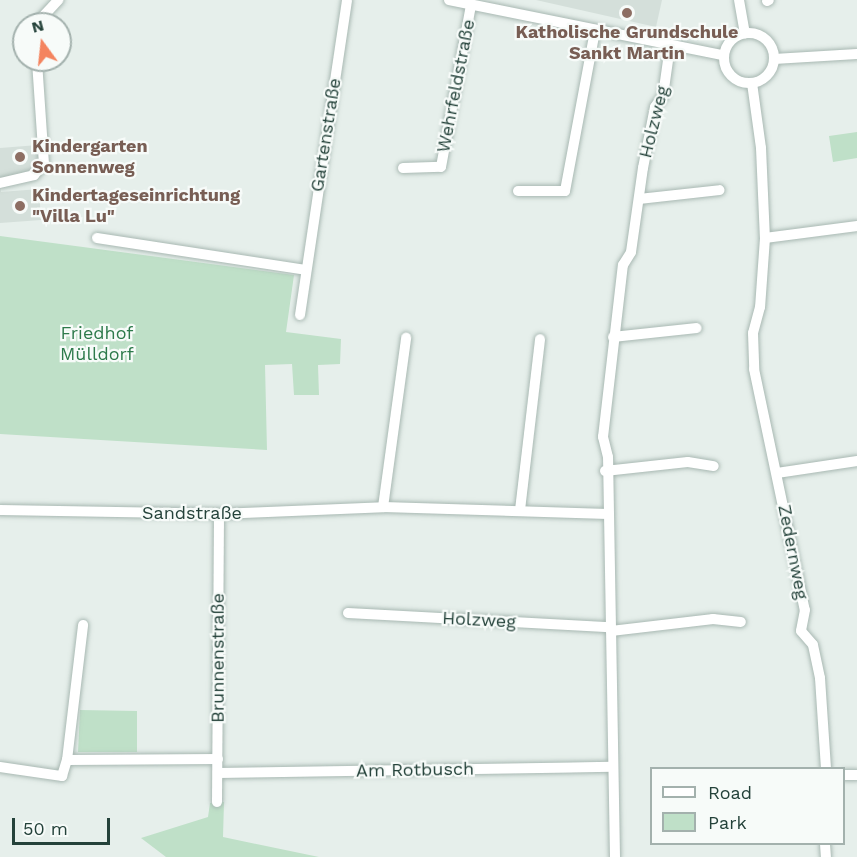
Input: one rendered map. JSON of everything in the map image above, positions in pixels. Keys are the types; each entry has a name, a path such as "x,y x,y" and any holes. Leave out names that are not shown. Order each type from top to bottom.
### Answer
{"street":[{"path":"47,12 58,0"},
{"name":"Gartenstraße","path":"300,315 347,0"},
{"name":"Wehrfeldstraße","path":"448,0 723,55"},
{"path":"739,0 745,33"},
{"name":"Wehrfeldstraße","path":"403,168 441,166 471,5"},
{"path":"518,191 565,191 595,30"},
{"path":"745,33 765,39 774,59 767,75 752,83 733,78 723,55 731,40 745,33"},
{"name":"Holzweg","path":"615,857 611,629 605,471 608,457 603,437 623,265 631,252 639,199 670,46"},
{"path":"774,59 857,54"},
{"path":"0,183 34,175 44,164 38,72"},
{"name":"Zedernweg","path":"752,83 761,148 765,238 760,307 753,333 754,369 805,610 801,631 813,645 820,678 826,767"},
{"path":"639,199 720,190"},
{"path":"765,238 857,226"},
{"path":"97,238 306,270"},
{"path":"613,337 697,328"},
{"path":"383,507 406,338"},
{"path":"520,510 540,339"},
{"path":"777,473 857,461"},
{"path":"605,471 688,462 714,466"},
{"name":"Sandstraße","path":"0,510 219,514 383,507 608,514"},
{"name":"Brunnenstraße","path":"217,802 219,514"},
{"name":"Holzweg","path":"348,613 611,629 713,619 741,621"},
{"path":"0,767 62,776 67,760 83,625"},
{"path":"67,760 218,759"},
{"name":"Am Rotbusch","path":"218,774 612,767"}],"shaded area":[{"name":"Katholische Grundschule Sankt Martin","path":"536,0 662,0 656,27"},
{"name":"Kindergarten Sonnenweg","path":"38,145 40,164 34,171 0,180 0,148"},
{"name":"Kindertageseinrichtung \"Villa Lu\"","path":"0,185 1,192 39,189 41,220 0,223"}],"green space":[{"path":"857,132 857,158 833,162 829,136"},
{"name":"Friedhof Mülldorf","path":"0,236 294,275 286,332 341,339 340,364 318,365 319,395 294,395 292,364 265,365 267,450 0,434"},
{"path":"80,710 137,711 137,752 78,752"},
{"path":"224,802 223,837 319,857 166,857 141,838 208,817 210,803"}],"place":[{"name":"Katholische Grundschule Sankt Martin","path":"627,13"},
{"name":"Kindergarten Sonnenweg","path":"20,157"},
{"name":"Kindertageseinrichtung \"Villa Lu\"","path":"20,206"}]}
